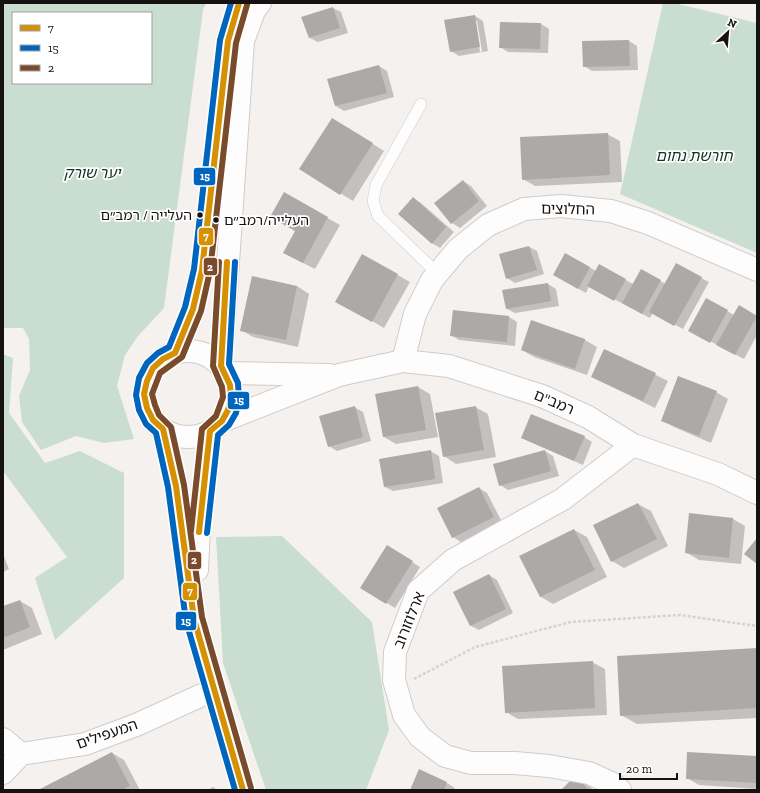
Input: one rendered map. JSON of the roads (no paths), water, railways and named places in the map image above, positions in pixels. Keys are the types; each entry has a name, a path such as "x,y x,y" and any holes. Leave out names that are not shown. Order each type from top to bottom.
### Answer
{"street":[{"path":"175,353 193,309 202,270 228,41 239,3"},
{"path":"223,370 243,41 254,11 260,3"},
{"name":"החלוצים","path":"403,361 415,314 432,280 458,249 488,226 524,209 561,206 611,211 648,223 757,270"},
{"path":"187,351 200,352 211,358 223,370 230,385 231,398 228,410 216,426 199,436 186,437 174,435 163,429 153,420 144,394 147,380 153,368 163,359 175,353 187,351"},
{"name":"רמב\"ם","path":"216,426 339,375 403,361 449,366 542,396 588,417 633,445 718,474 757,494"},
{"name":"רמב\"ם","path":"223,370 339,375"},
{"path":"194,619 199,527 216,426"},
{"path":"163,429 176,486 194,619 213,690 243,790"},
{"name":"ארלוזורוב","path":"620,790 612,784 589,773 549,766 515,763 471,763 445,756 420,737 404,715 394,680 396,652 418,590 453,560 563,499 633,445"},
{"name":"המעפילים","path":"21,754 85,744 136,725 213,690"},
{"path":"3,739 21,754 3,773"}],"lane":[{"path":"421,104 376,185 372,201 378,216 438,274"}],"place":[{"name":"העלייה / רמב״ם","path":"200,215"},
{"name":"העלייה/רמב״ם","path":"216,220"}],"park label":[{"name":"חורשת נחום","path":"694,156"},
{"name":"יער שורק","path":"92,173"}]}
